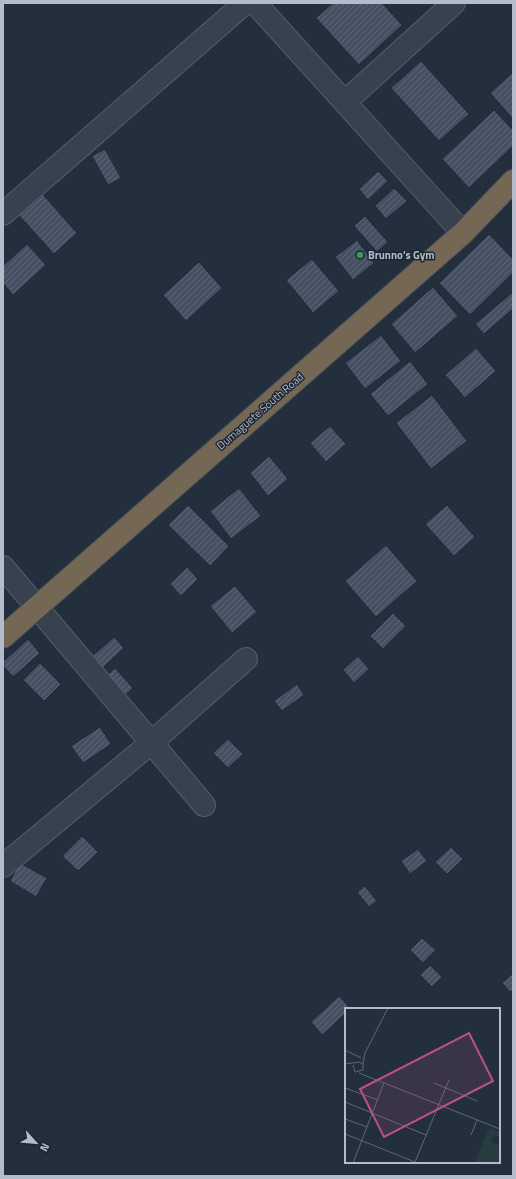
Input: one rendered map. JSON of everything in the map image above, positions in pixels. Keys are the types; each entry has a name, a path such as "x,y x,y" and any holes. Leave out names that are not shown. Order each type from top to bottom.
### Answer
{"highway":[{"name":"Dumaguete South Road","path":"3,637 463,233 513,181"}],"street":[{"path":"3,214 245,3"},
{"path":"255,3 463,233"},
{"path":"345,102 454,3"},
{"path":"3,567 204,805"},
{"path":"3,866 151,743 246,659"}],"building":[{"path":"333,3 382,3 402,25 359,65 316,18"},
{"path":"421,61 469,114 439,141 391,88"},
{"path":"513,72 513,119 490,93"},
{"path":"494,110 513,130 513,146 469,188 442,159"},
{"path":"105,149 121,178 108,185 92,156"},
{"path":"378,171 388,181 368,200 359,189"},
{"path":"394,188 407,201 386,219 375,206"},
{"path":"39,190 77,233 54,254 15,211"},
{"path":"365,216 388,242 377,252 354,226"},
{"path":"489,234 513,259 513,273 470,315 439,283"},
{"path":"357,240 374,263 353,280 335,257"},
{"path":"27,244 46,265 13,295 3,283 3,266"},
{"path":"312,259 339,291 313,313 286,280"},
{"path":"199,262 222,288 186,321 163,295"},
{"path":"433,287 458,316 415,353 391,324"},
{"path":"513,292 513,309 484,334 475,324"},
{"path":"381,335 401,361 365,389 345,363"},
{"path":"476,348 496,371 465,398 445,375"},
{"path":"410,361 428,384 388,416 370,394"},
{"path":"432,395 467,441 431,469 396,423"},
{"path":"330,426 346,444 326,462 310,443"},
{"path":"269,456 288,479 268,496 250,473"},
{"path":"239,488 261,516 231,539 210,511"},
{"path":"188,505 229,546 210,566 168,525"},
{"path":"447,505 475,537 454,556 425,524"},
{"path":"386,545 417,581 376,617 345,581"},
{"path":"187,567 198,579 181,596 170,584"},
{"path":"235,586 257,612 232,633 210,606"},
{"path":"393,613 406,626 383,649 370,636"},
{"path":"114,637 124,648 97,673 87,661"},
{"path":"28,639 40,653 13,677 3,666 3,662"},
{"path":"358,656 369,669 354,683 343,670"},
{"path":"40,663 61,684 44,701 23,680"},
{"path":"115,668 133,688 121,699 103,679"},
{"path":"297,684 304,695 282,711 274,701"},
{"path":"100,727 111,744 83,763 71,746"},
{"path":"228,739 243,754 228,768 213,753"},
{"path":"82,836 98,852 78,871 62,856"},
{"path":"451,847 463,859 447,874 435,862"},
{"path":"418,849 427,861 410,874 401,861"},
{"path":"20,863 47,878 36,897 10,881"},
{"path":"365,886 377,901 369,907 357,892"},
{"path":"422,938 436,950 423,963 410,950"},
{"path":"430,965 442,977 432,987 420,975"},
{"path":"513,973 513,990 510,992 502,983"},
{"path":"339,996 350,1008 345,1008 345,1014 322,1035 311,1022"}],"place":[{"name":"Brunno’s Gym","path":"360,255"}]}
